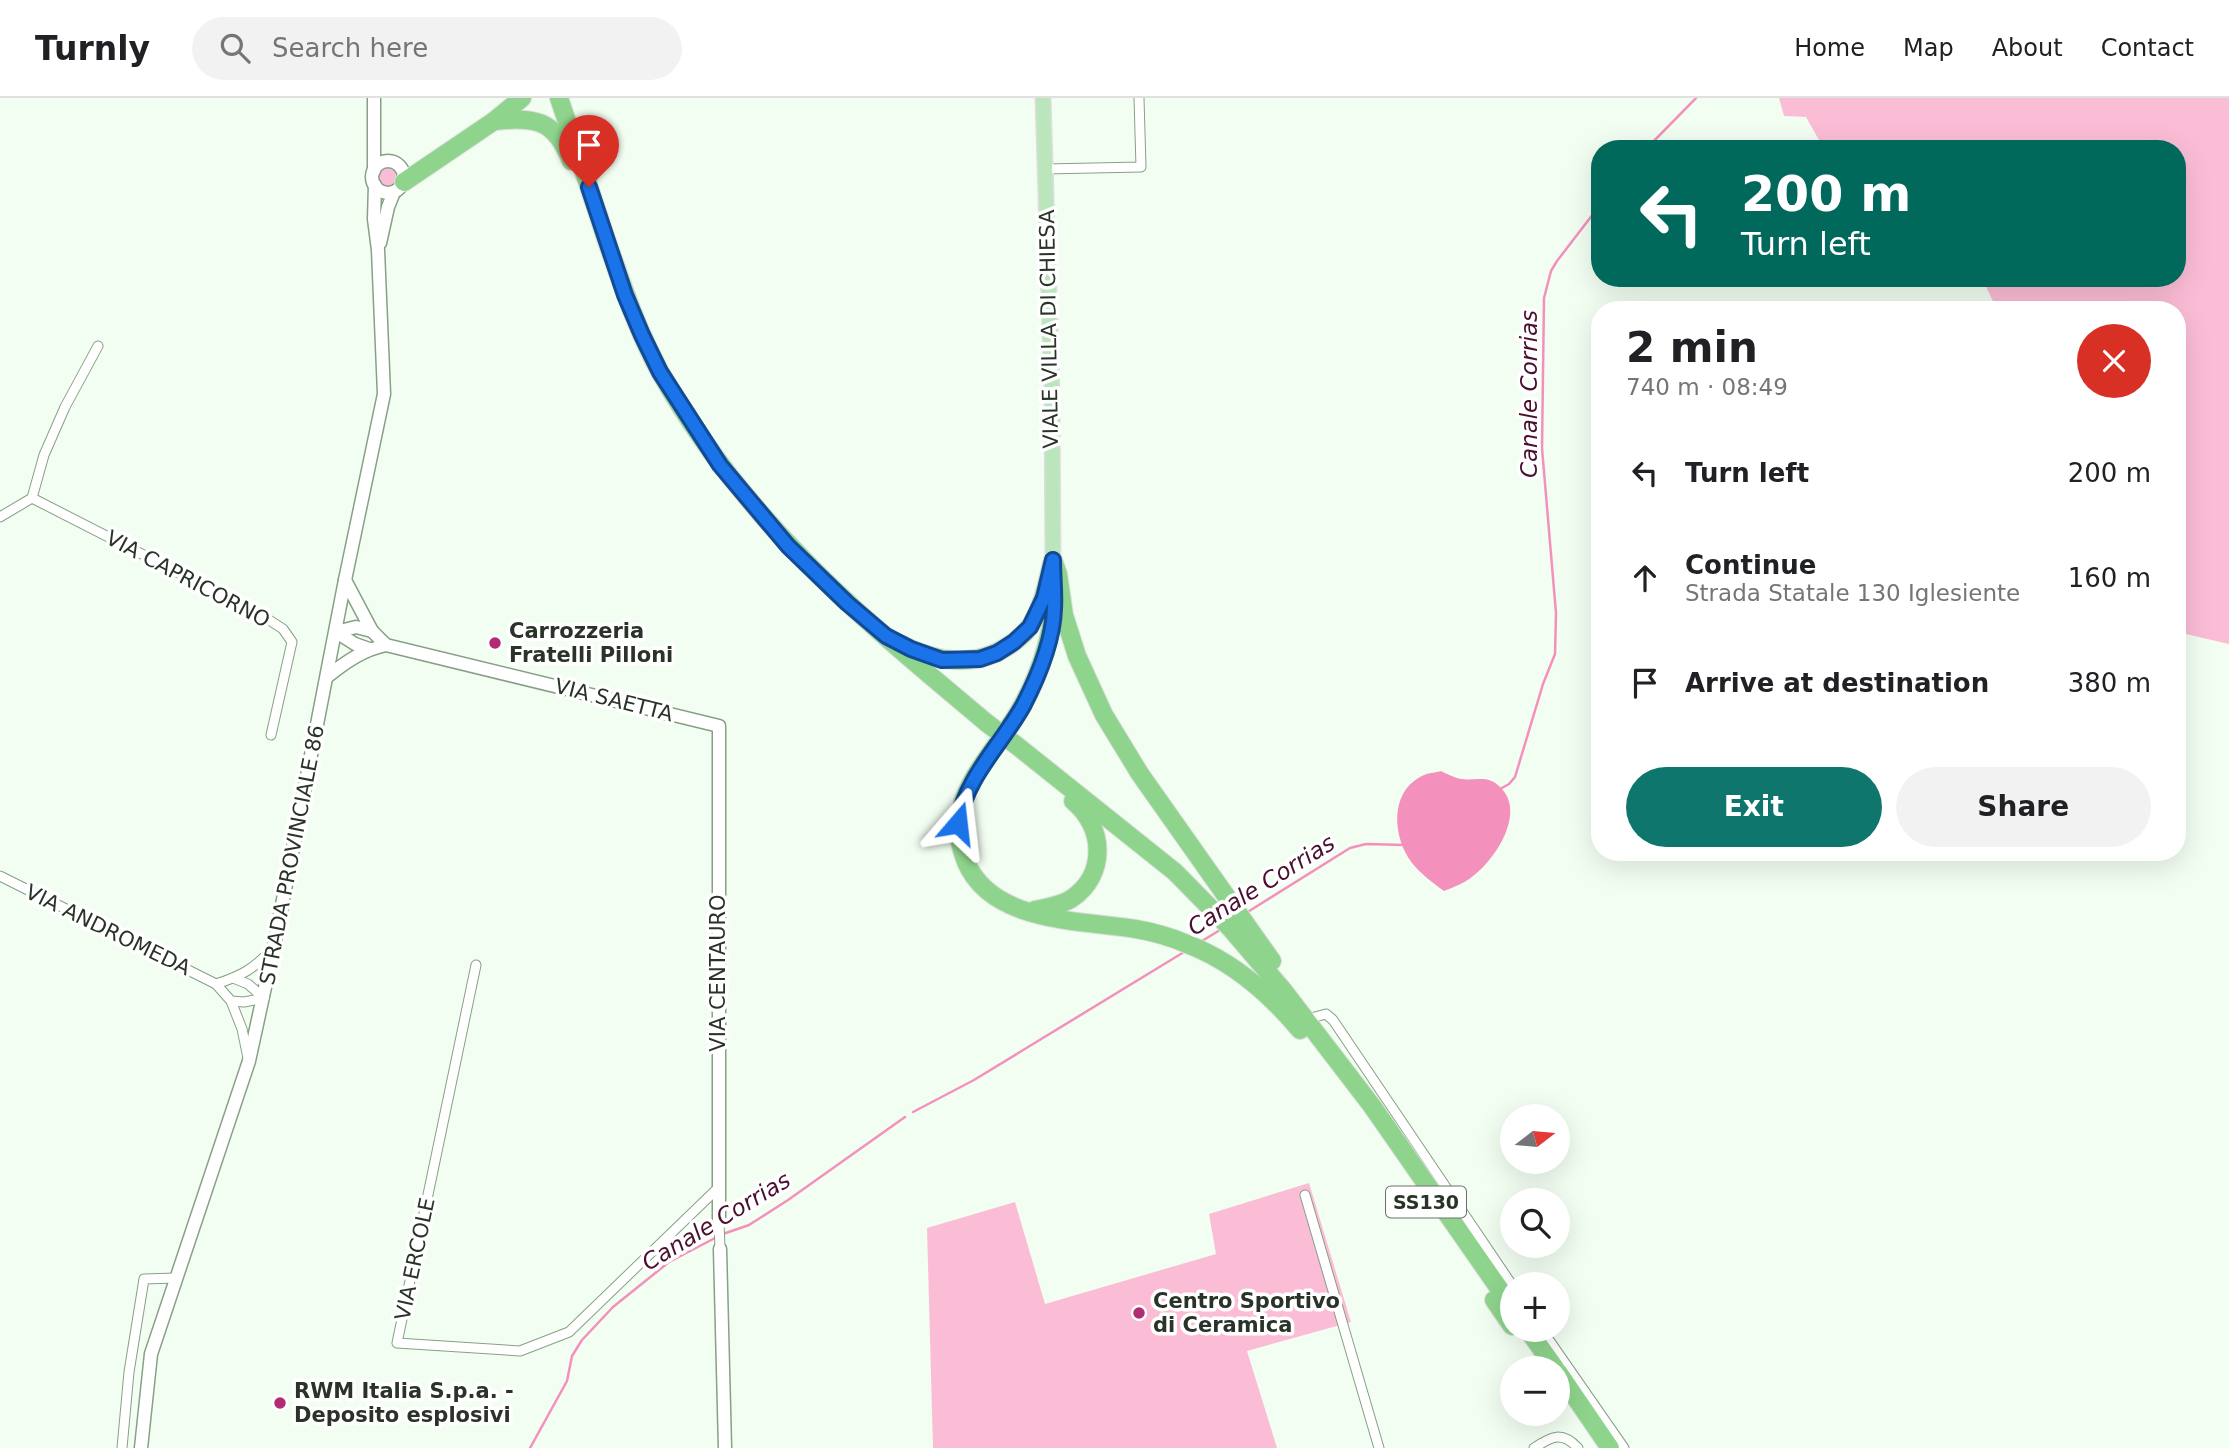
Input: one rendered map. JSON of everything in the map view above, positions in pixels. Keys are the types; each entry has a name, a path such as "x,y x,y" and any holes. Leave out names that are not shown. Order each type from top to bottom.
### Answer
{"highway":[{"path":"397,175 432,161 494,121 522,98"},
{"name":"SS130","path":"559,98 625,295 660,372 720,465 788,546 847,603 911,654 988,724 1155,855 1211,907 1238,925 1340,1079 1500,1309"},
{"path":"569,98 597,187 604,231"},
{"path":"494,121 531,119 549,128 568,152 582,190 604,231"},
{"path":"911,654 942,660 980,659 997,653 1014,642 1030,627 1044,598 1053,560"},
{"path":"1053,560 1058,574 1064,615 1094,696 1140,774 1228,898 1238,925 1311,1018 1372,1106"},
{"path":"1054,610 1043,660 1033,684 1022,707 971,784 962,803 958,823 959,841 963,855 979,884 1004,902 1029,912 1140,929 1201,949 1259,986 1287,1014 1340,1079"},
{"path":"1017,746 1037,772 1087,814 1098,839 1095,869 1085,886 1062,904 1029,912"},
{"name":"SS130","path":"1283,990 1372,1106 1500,1290"},
{"path":"1570,1390 1611,1448"},
{"path":"1570,1409 1597,1448"}],"main road":[{"name":"VIALE VILLA DI CHIESA","path":"1044,98 1052,397 1054,610"}],"street":[{"name":"STRADA PROVINCIALE 86","path":"141,1448 151,1354 249,1062 264,998 384,394 378,250 374,219 374,98"},
{"path":"1045,169 1141,167 1139,98"},
{"name":"STRADA PROVINCIALE 86","path":"374,129 397,175 378,250"},
{"path":"380,163 397,175 386,193 374,178 380,163"},
{"path":"0,517 32,498 44,455 65,407 97,346"},
{"name":"VIA CAPRICORNO","path":"32,498 230,598 283,629 292,642 271,734"},
{"path":"345,580 372,631 386,645"},
{"path":"336,632 356,627 372,631"},
{"path":"336,632 355,645 369,649"},
{"name":"VIA SAETTA","path":"327,676 355,655 386,645 719,726"},
{"name":"VIA CENTAURO","path":"719,726 719,1221"},
{"name":"VIA ANDROMEDA","path":"0,876 216,984 231,1001 242,1029 249,1062"},
{"name":"VIA ANDROMEDA","path":"216,984 255,967 274,946"},
{"name":"VIA ERCOLE","path":"476,965 397,1343 520,1351 569,1332 718,1188"},
{"path":"233,978 248,984 264,998"},
{"path":"231,1001 244,1002 264,998"},
{"path":"1311,1018 1326,1014 1333,1020 1503,1272"},
{"path":"1305,1195 1379,1448"},
{"path":"719,1221 725,1448"},
{"path":"122,1448 129,1372 144,1279 176,1278"},
{"path":"1550,1342 1624,1448"},
{"path":"1534,1448 1546,1440 1566,1437 1578,1448"}],"shaded area":[{"path":"1779,98 2229,98 2229,644 2186,634 2186,301 1993,301 1986,287 2186,287 2186,140 1819,140 1806,117 1784,116"},
{"path":"388,165 397,168 400,177 397,186 388,189 379,186 376,177 379,168"},
{"path":"1441,771 1461,779 1492,781 1508,798 1510,810 1505,835 1482,869 1459,885 1444,891 1412,863 1401,841 1397,817 1403,794 1410,785 1422,776"},
{"name":"Centro Sportivo di Ceramica","path":"1309,1183 1351,1322 1247,1351 1277,1448 933,1448 927,1228 1015,1202 1045,1304 1216,1254 1209,1214"}],"waterway":[{"name":"Canale Corrias","path":"1655,140 1696,98"},
{"name":"Canale Corrias","path":"1500,789 1515,777 1543,684 1555,654 1556,613 1542,448 1544,298 1551,271 1591,217"},
{"name":"Canale Corrias","path":"1246,913 1350,848 1366,844 1405,845"},
{"name":"Canale Corrias","path":"1202,941 1220,930"},
{"name":"Canale Corrias","path":"913,1112 974,1080 1184,952"},
{"name":"Canale Corrias","path":"723,1234 749,1225 788,1200 905,1117"},
{"name":"Canale Corrias","path":"530,1448 567,1381 572,1356 582,1340 613,1307 669,1262 717,1237"}],"place":[{"name":"Carrozzeria Fratelli Pilloni","path":"495,643"},
{"name":"Centro Sportivo di Ceramica","path":"1139,1313"},
{"name":"RWM Italia S.p.a. - Deposito esplosivi","path":"280,1403"}],"route":[{"path":"589,187 625,295 642,335 660,372 720,465 788,546 886,636 911,649 942,660 980,659 997,653 1030,627 1044,598 1053,560 1054,610 1043,660 1022,707 971,784 962,803 958,823"}]}
